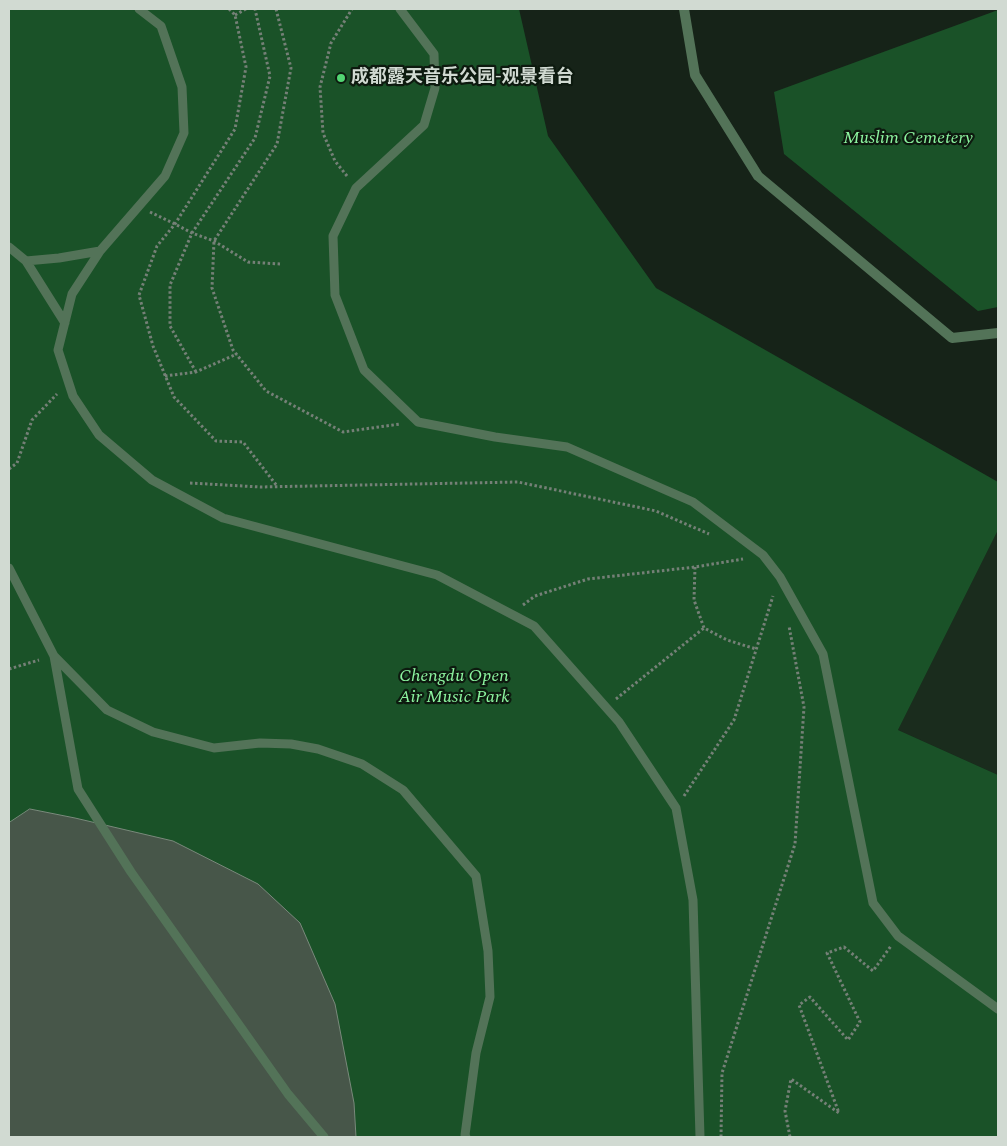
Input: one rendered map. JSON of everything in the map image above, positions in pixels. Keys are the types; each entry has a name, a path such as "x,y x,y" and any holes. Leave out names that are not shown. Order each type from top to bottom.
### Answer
{"street":[{"path":"684,9 695,75 758,176 952,338 998,333"}],"lane":[{"path":"139,9 161,26 182,87 184,133 165,176 100,252 72,294 58,350 73,396 99,436 152,480 223,518 437,575 534,626 619,722 676,808 692,900 700,1137"},
{"path":"400,9 434,54 435,88 424,125 356,188 333,236 335,295 364,370 418,422 495,437 567,447 692,502 763,555 780,577 823,654 873,903 898,936 998,1008"},
{"path":"9,247 26,261 64,323"},
{"path":"26,261 100,252"},
{"path":"9,568 54,656 78,789 131,872 288,1094 324,1137"},
{"path":"54,656 107,710 153,732 214,748 260,743 291,744 318,749 362,764 403,790 409,797 476,876 487,942 490,997 476,1053 466,1137"}],"path":[{"path":"229,9 234,15 246,67 234,129 176,224 157,246 139,295 153,346 174,398 216,441 243,442 277,487"},
{"path":"234,15 246,9"},
{"path":"196,372 170,326 170,285 192,233 255,138 270,76 254,9"},
{"path":"276,9 291,68 277,144 214,241 212,288 233,350 266,391 343,432 418,422"},
{"path":"352,9 330,43 320,87 323,133 335,161 356,188"},
{"path":"138,207 192,233 214,241 248,262 280,264"},
{"path":"165,376 196,372 237,354"},
{"path":"9,469 16,463 32,420 55,395 70,388"},
{"path":"182,482 260,487 518,482 656,511 712,535"},
{"path":"511,614 535,596 588,579 695,567 763,555"},
{"path":"695,567 694,600 704,628 727,640 756,649"},
{"path":"676,808 734,720 780,577"},
{"path":"721,1137 722,1073 794,844 804,707 788,623"},
{"path":"606,708 704,628"},
{"path":"9,669 54,656"},
{"path":"790,1137 785,1111 791,1079 839,1113 799,1005 810,997 848,1040 860,1022 827,953 844,947 873,971 898,936"}],"shaded area":[{"path":"998,530 998,775 898,730"}],"green space":[{"name":"Chengdu Open Air Music Park","path":"9,9 519,9 548,136 656,288 998,482 998,530 898,730 998,775 998,1137 9,1137"},
{"name":"Muslim Cemetery","path":"998,10 998,307 978,311 784,154 774,92"}],"building":[{"path":"30,809 173,841 258,884 300,923 335,1004 354,1103 356,1137 9,1137 9,823"}],"place":[{"name":"成都露天音乐公园-观景看台","path":"341,78"}]}
